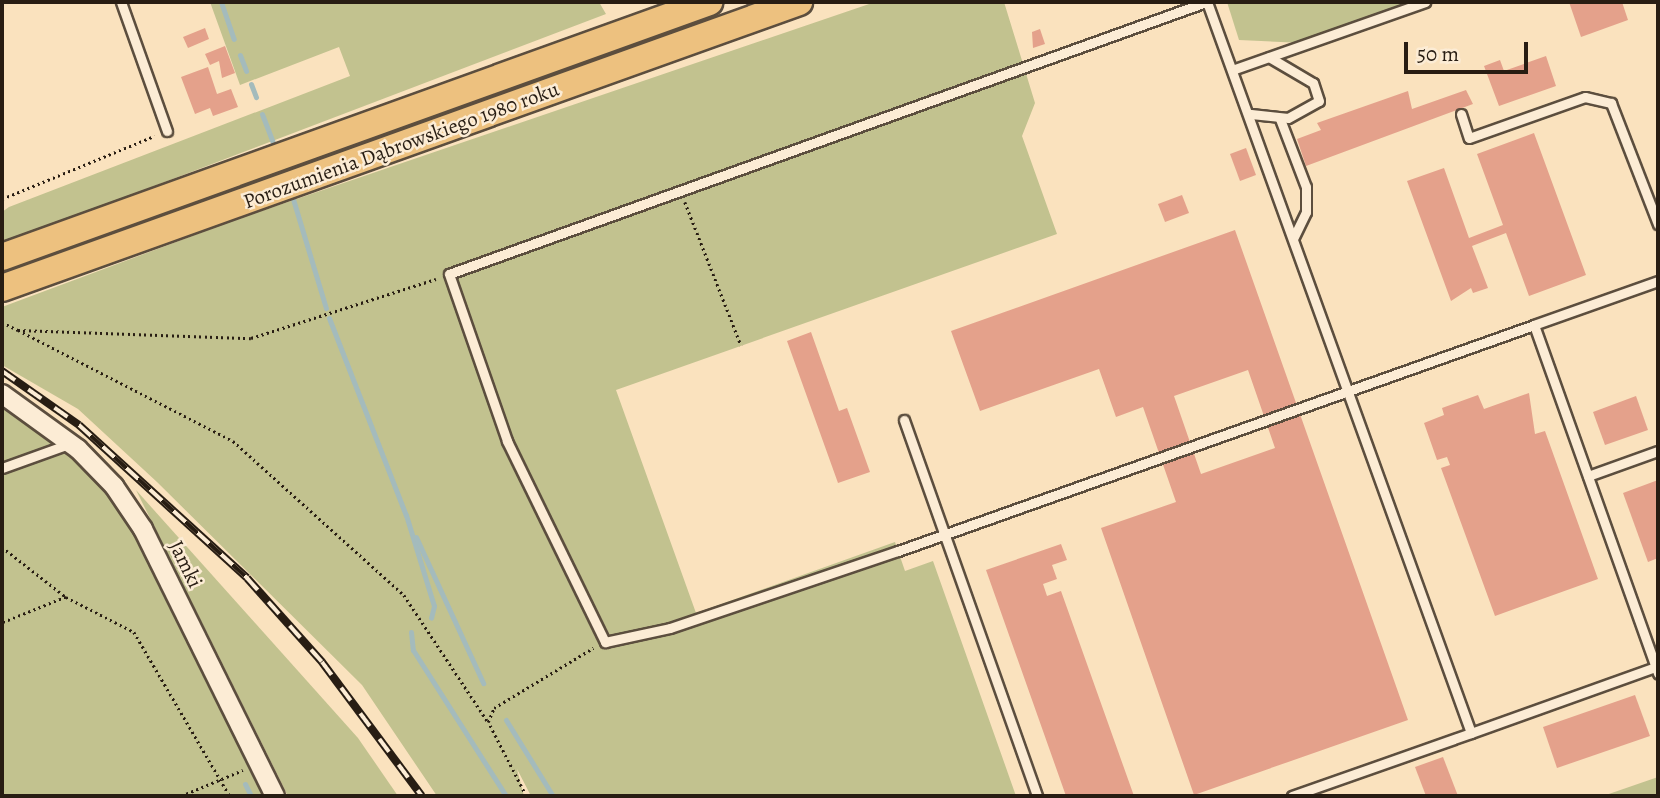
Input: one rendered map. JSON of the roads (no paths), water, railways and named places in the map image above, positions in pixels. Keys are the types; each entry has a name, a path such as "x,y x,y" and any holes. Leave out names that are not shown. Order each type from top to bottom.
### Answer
{"main road":[{"name":"Porozumienia Dąbrowskiego 1980 roku","path":"2,288 285,171 709,2"},
{"name":"Porozumienia Dąbrowskiego 1980 roku","path":"2,257 285,171 799,2"}],"street":[{"name":"Jamki","path":"2,394 70,443 104,473 143,529 275,796"}],"lane":[{"path":"121,2 167,131"},
{"path":"1471,733 1350,392 1294,237 1251,114 1207,2 449,274 508,441 606,642 670,628 943,535 1350,392 1658,281"},
{"path":"1232,70 1425,2"},
{"path":"1251,114 1280,119 1308,112 1318,92 1269,57"},
{"path":"1461,114 1469,138 1585,97 1611,103 1658,224"},
{"path":"1280,119 1306,187 1306,212 1294,237"},
{"path":"1292,796 1657,669 1534,325"},
{"path":"904,420 1037,796"},
{"path":"2,468 70,443"},
{"path":"1588,476 1658,451"}],"waterway":[{"path":"221,2 234,39"},
{"path":"240,55 246,71"},
{"path":"251,84 256,97"},
{"path":"262,114 274,146"},
{"path":"293,199 326,308"},
{"path":"329,318 406,515 434,606 431,618"},
{"path":"416,537 483,683"},
{"path":"411,632 413,650 506,796"},
{"path":"506,720 553,796"},
{"path":"245,784 251,796"}],"railway":[{"path":"2,371 79,425 247,578 322,662 422,796"}]}
